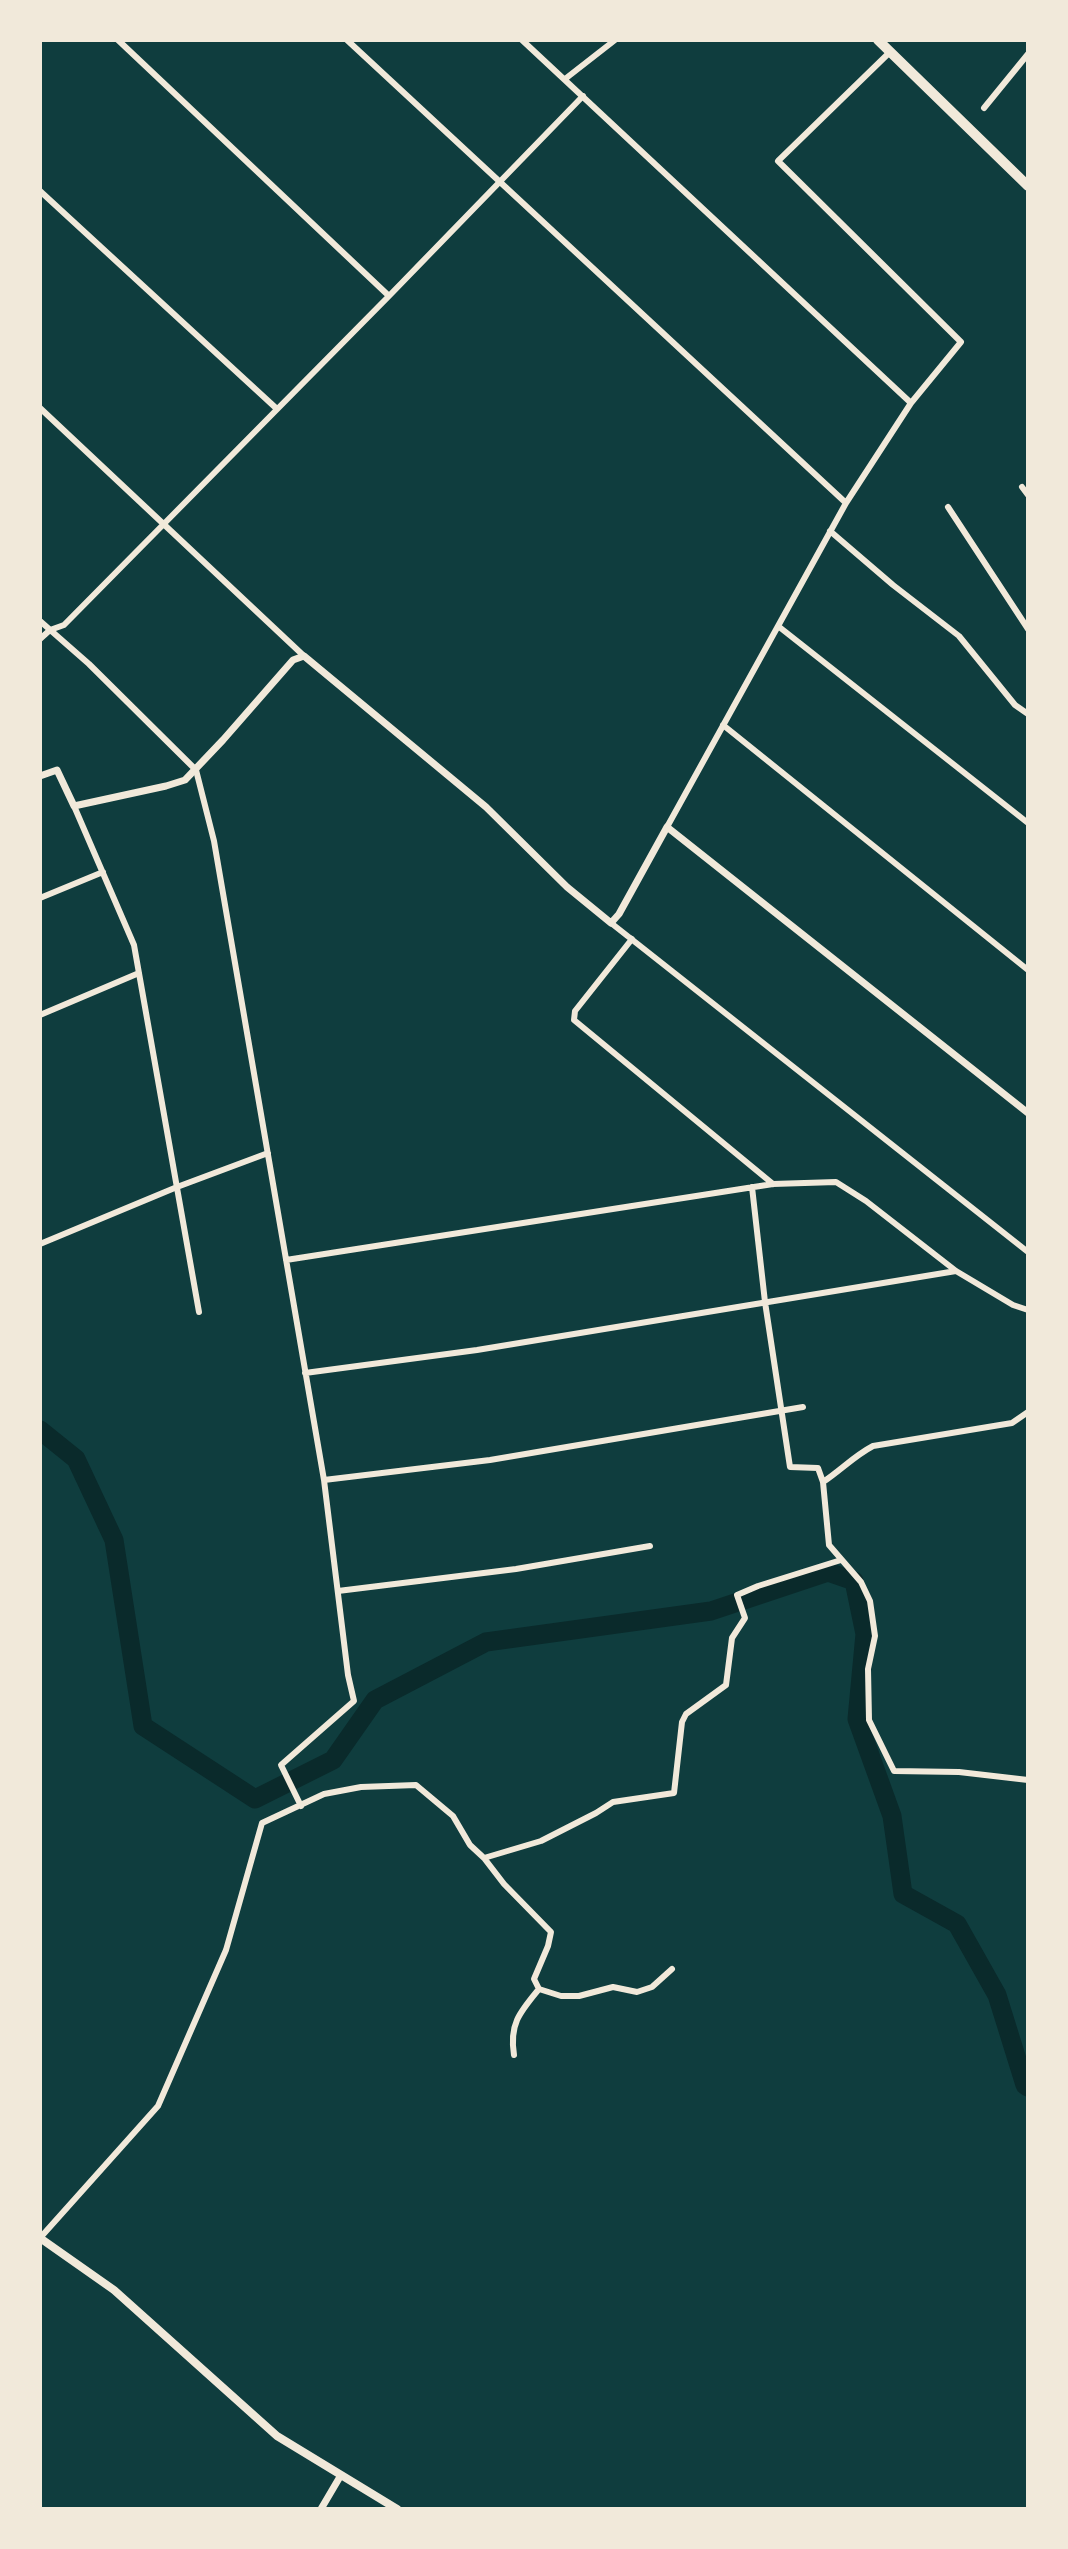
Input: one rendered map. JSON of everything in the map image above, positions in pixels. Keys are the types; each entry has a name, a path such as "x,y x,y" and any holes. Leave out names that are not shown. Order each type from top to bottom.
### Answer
{"highway":[{"path":"878,40 1028,186"}],"main road":[{"path":"40,2238 114,2290 276,2436 397,2509"}],"street":[{"path":"118,40 389,296"},
{"path":"347,40 498,183 846,503"},
{"path":"522,40 911,403"},
{"path":"565,79 615,40"},
{"path":"611,923 619,914 846,503 911,403 961,342 778,161 890,52"},
{"path":"984,108 1028,54"},
{"path":"40,639 64,625 583,96"},
{"path":"40,191 277,409"},
{"path":"40,408 304,656 485,807 568,887 1028,1252"},
{"path":"1022,487 1028,495"},
{"path":"948,507 1028,629"},
{"path":"830,531 958,636 1016,705 1028,714"},
{"path":"40,621 89,664 196,770 214,841 324,1480 348,1675 354,1702 281,1765 301,1806"},
{"path":"778,626 1028,823"},
{"path":"74,806 185,780 293,660 304,656"},
{"path":"723,725 1028,970"},
{"path":"40,776 57,769 134,945 200,1312"},
{"path":"667,828 1028,1113"},
{"path":"40,898 103,872"},
{"path":"632,939 575,1011 575,1020 773,1184"},
{"path":"40,1015 139,973"},
{"path":"40,1244 177,1187 268,1153"},
{"path":"286,1260 773,1184 836,1182 866,1201 956,1272 1013,1305 1028,1310"},
{"path":"752,1187 765,1302 790,1466 818,1468 823,1482 829,1545 861,1582 870,1601 876,1636 869,1670 869,1720 894,1771 960,1772 1028,1780"},
{"path":"306,1373 477,1350 956,1272"},
{"path":"324,1480 504,1458 803,1406"},
{"path":"823,1482 844,1468 855,1455 873,1446 1012,1423 1028,1412"},
{"path":"338,1591 516,1569 650,1546"},
{"path":"484,1858 541,1841 596,1814 613,1802 674,1793 681,1722 686,1714 726,1685 732,1639 746,1618 737,1595 841,1560"},
{"path":"40,2238 158,2106 226,1950 262,1823 324,1794 361,1787 416,1785 453,1816 470,1845 484,1858 503,1884 551,1932 534,1979 538,1989"},
{"path":"538,1989 561,1996 579,1996 613,1987 637,1992 652,1987 672,1969"},
{"path":"514,2055 512,2030 519,2014 538,1989"},
{"path":"321,2509 341,2475"}],"waterway":[{"path":"40,1430 76,1459 114,1540 143,1726 255,1799 333,1760 375,1700 486,1642 711,1611 828,1572 854,1581 865,1634 857,1719 892,1816 903,1894 957,1924 997,1995 1025,2085 1028,2087"}]}
